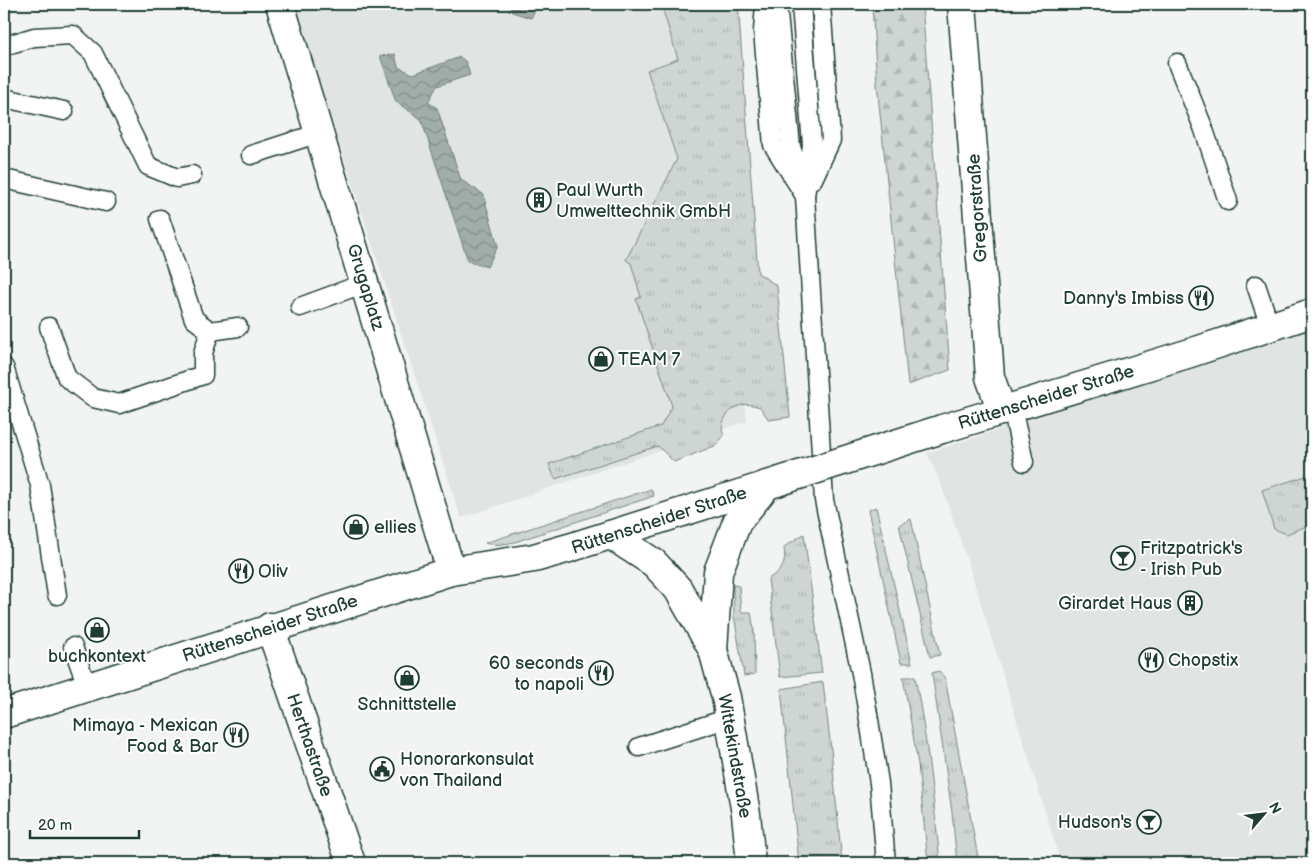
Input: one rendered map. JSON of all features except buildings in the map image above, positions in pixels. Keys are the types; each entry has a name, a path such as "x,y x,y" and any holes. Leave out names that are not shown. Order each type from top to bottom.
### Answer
{"street":[{"name":"Grugaplatz","path":"280,4 451,571"},
{"name":"Gregorstraße","path":"962,4 990,376 1007,410"},
{"name":"Rüttenscheider Straße","path":"4,714 270,627 451,571 534,558 611,535 1312,313"},
{"name":"Wittekindstraße","path":"713,650 718,572 737,522 772,484"},
{"name":"Wittekindstraße","path":"611,535 654,563 678,589 713,650 726,698 746,814 751,863"},
{"name":"Herthastraße","path":"270,627 351,863"}],"lane":[{"path":"765,4 763,31 773,145 805,196"},
{"path":"777,4 791,147 805,196"},
{"path":"801,4 812,145 805,196 824,500 861,673 878,783 886,863"},
{"path":"805,196 831,140 821,4"},
{"path":"4,46 34,37 73,35 94,53 148,166 177,178 192,175"},
{"path":"1177,63 1203,126 1228,201"},
{"path":"4,98 64,111"},
{"path":"251,154 319,133"},
{"path":"4,179 106,202"},
{"path":"160,220 194,319 210,331 238,327"},
{"path":"300,307 364,283"},
{"path":"1256,286 1270,326"},
{"path":"49,327 66,378 93,398 118,404 203,376 203,353 210,331"},
{"path":"4,367 40,485 57,595"},
{"path":"1007,410 1024,462"},
{"path":"73,647 87,686"},
{"path":"639,747 729,718"}],"shaded area":[{"path":"294,4 688,4 700,55 747,421 461,518"},
{"path":"1312,322 1312,863 1061,863 969,565 941,484 927,453 1255,346"}],"green space":[{"path":"661,4 738,4 758,273 777,286 790,417 769,420 760,407 742,405 731,411 725,418 722,426 724,435 717,445 674,462 658,446 555,479 549,464 661,426 672,406 636,299 641,297 631,263 626,260 677,159 647,70 678,59"},
{"path":"872,4 922,4 950,370 908,385 877,84"},
{"path":"1312,474 1312,524 1287,534 1274,529 1262,490"},
{"path":"651,489 654,496 515,542 496,545 485,543"},
{"path":"876,507 912,663 901,663 868,510"},
{"path":"911,519 940,655 930,657 899,525"},
{"path":"804,534 822,673 780,677 768,579 784,563 784,547"},
{"path":"733,585 739,586 741,612 751,612 754,630 755,674 744,676 734,615"},
{"path":"939,671 945,678 979,863 957,863 952,812 932,673"},
{"path":"903,677 915,677 930,770 940,863 928,863 918,764"},
{"path":"823,682 842,863 799,863 781,689"}],"water":[{"path":"509,4 538,4 531,18 512,12"},
{"path":"395,54 398,67 413,74 460,57 466,62 470,75 437,86 428,102 437,108 461,180 483,194 498,246 487,267 468,261 421,119 396,102 380,56"}],"place":[{"name":"Paul Wurth Umwelttechnik GmbH","path":"539,200"},
{"name":"Danny's Imbiss","path":"1201,298"},
{"name":"TEAM 7","path":"601,359"},
{"name":"ellies","path":"356,527"},
{"name":"Fritzpatrick's - Irish Pub","path":"1123,558"},
{"name":"Oliv","path":"241,571"},
{"name":"Girardet Haus","path":"1190,603"},
{"name":"buchkontext","path":"97,630"},
{"name":"Chopstix","path":"1151,660"},
{"name":"60 seconds to napoli","path":"601,673"},
{"name":"Schnittstelle","path":"407,678"},
{"name":"Mimaya - Mexican Food & Bar","path":"236,735"},
{"name":"Honorarkonsulat von Thailand","path":"382,769"},
{"name":"Hudson's","path":"1149,822"}]}
